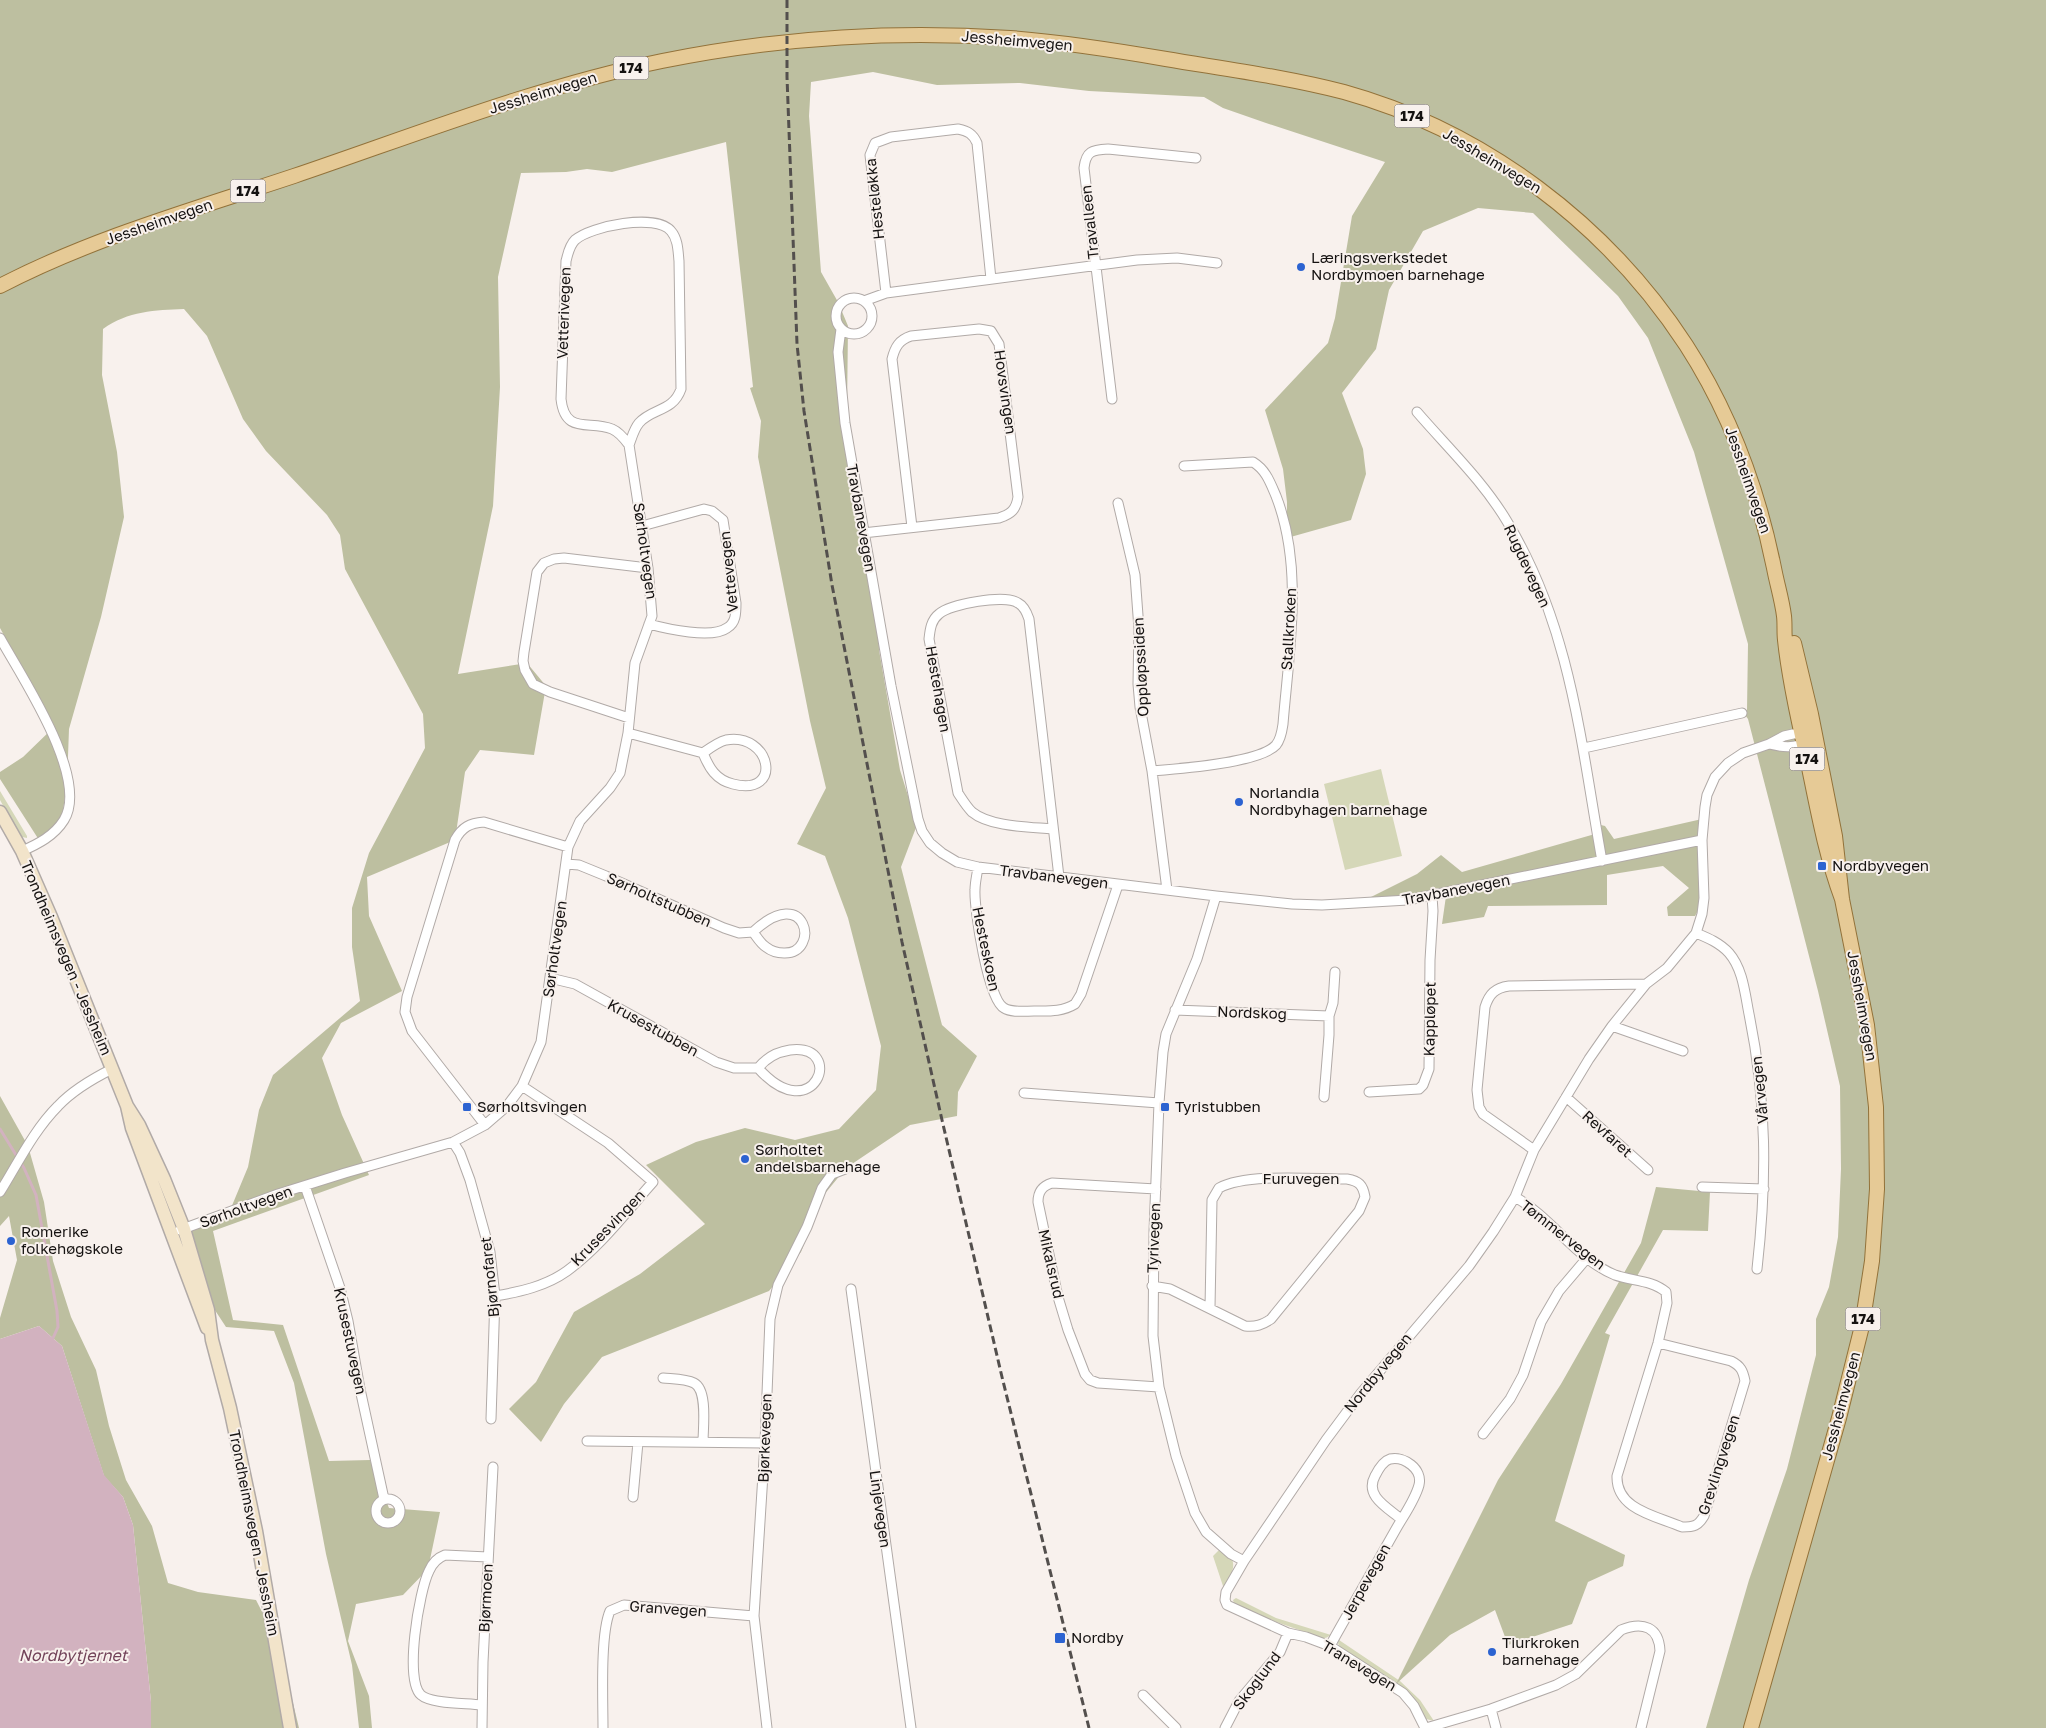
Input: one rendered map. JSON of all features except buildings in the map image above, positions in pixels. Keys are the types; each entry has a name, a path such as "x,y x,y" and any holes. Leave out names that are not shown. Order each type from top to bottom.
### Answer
{"main road":[{"name":"Jessheimvegen","path":"0,286 53,260 120,235 496,107 596,76 718,51 844,37 952,36 1012,38 1104,49 1299,82 1382,105 1422,120 1487,154 1564,208 1604,244 1634,275 1687,348 1711,386 1747,468 1764,523 1784,617 1792,636 1816,736 1838,852 1842,898 1867,1025 1876,1107 1877,1189 1872,1261 1862,1326 1844,1400 1751,1728"},
{"name":"Jessheimvegen","path":"1784,617 1784,638 1802,739 1828,859 1842,898"},
{"name":"Trondheimsvegen - Jessheim","path":"0,812 22,852 51,917 127,1106 132,1128 178,1231 200,1313 212,1340 244,1471 290,1728"}],"street":[{"name":"Hesteløkka","path":"886,293 870,155 875,143 891,136 958,129 967,131 974,136 977,143 991,279"},
{"name":"Travalleen","path":"1112,399 1095,266 1084,168 1085,159 1090,153 1108,149 1196,158"},
{"name":"Vetterivegen","path":"645,221 662,225 670,230 678,247 681,383 678,397 673,403 640,421 635,428 629,445 621,434 614,430 605,427 579,425 568,418 563,411 561,399 566,261 572,243 581,236 645,221"},
{"path":"864,301 886,293 1095,266 1177,258 1218,263"},
{"path":"851,298 864,301 870,307 872,316 870,324 865,330 857,334 849,334 841,329 836,317 839,305 851,298"},
{"name":"Travbanevegen","path":"841,329 838,352 845,423 891,686 918,819 922,831 930,842 956,862 978,867 1118,885 1292,904 1330,905 1377,903 1432,896 1702,840"},
{"name":"Hovsvingen","path":"863,533 999,518 1010,514 1016,508 1018,497 999,344 991,331 979,329 911,336 904,338 897,344 894,351 892,359 912,527"},
{"name":"Rugdevegen","path":"1417,412 1490,495 1520,544 1556,631 1572,687 1602,861"},
{"name":"Sørholtvegen","path":"178,1231 306,1186 453,1142 485,1125 507,1106 522,1086 541,1042 568,847 580,821 610,788 620,773 628,733 635,663 652,616 648,568 629,445"},
{"name":"Stallkroken","path":"1152,771 1204,766 1246,758 1269,751 1280,738 1283,724 1293,598 1291,559 1280,508 1268,478 1262,468 1253,462 1184,466"},
{"name":"Oppløpssiden","path":"1118,503 1135,575 1139,629 1138,684 1140,707 1152,771 1167,890"},
{"name":"Vettevegen","path":"642,526 704,509 718,514 724,520 736,604 734,622 729,628 721,632 669,630 649,624"},
{"path":"629,718 550,692 533,684 525,670 523,662 524,652 537,572 544,563 554,559 572,558 648,568"},
{"name":"Hestehagen","path":"1052,830 988,820 973,813 958,793 928,639 934,619 946,609 954,606 1003,599 1018,602 1025,609 1029,619 1052,830 1059,877"},
{"path":"0,638 57,742 65,763 69,788 69,806 65,819 52,834 22,852"},
{"path":"1584,748 1742,713"},
{"path":"628,733 703,753 726,740 739,740 752,744 759,750 765,758 767,771 762,780 754,785 742,786 728,783 715,776 703,753"},
{"name":"Nordbyvegen","path":"1225,1600 1226,1592 1244,1561 1296,1483 1360,1393 1469,1266 1515,1197 1534,1150 1612,1026 1646,984 1667,968 1696,933 1702,914 1704,898 1702,840 1707,795 1715,778 1735,757 1743,753 1769,744 1784,736 1802,739 1816,736"},
{"path":"485,1125 412,1031 405,1011 407,997 455,840 464,828 470,824 484,822 568,847"},
{"name":"Sørholtstubben","path":"566,864 579,865 724,928 739,932 753,932"},
{"name":"Hesteskoen","path":"978,867 975,891 978,926 989,978 999,1004 1011,1010 1058,1011 1075,1004 1118,885"},
{"name":"Tyrivegen","path":"1216,896 1197,959 1174,1010 1163,1052 1159,1103 1152,1286 1152,1336 1160,1387 1182,1479 1199,1522 1218,1544 1244,1561"},
{"name":"Kappløpet","path":"1369,1092 1419,1089 1423,1085 1429,1069 1432,896"},
{"path":"783,913 794,915 801,921 806,933 798,950 788,953 777,952 767,948 753,932 773,916 783,913"},
{"name":"Vårvegen","path":"1696,933 1715,942 1729,953 1738,968 1744,987 1760,1076 1765,1140 1764,1189 1758,1269"},
{"path":"1324,1097 1329,1044 1329,1016 1333,1003 1335,972"},
{"name":"Krusestubben","path":"550,978 574,984 716,1062 734,1068 758,1068"},
{"path":"1534,1150 1484,1114 1479,1107 1477,1090 1485,1007 1488,997 1494,991 1509,986 1646,984"},
{"name":"Nordskog","path":"1174,1010 1329,1016"},
{"path":"1612,1026 1683,1051"},
{"path":"795,1050 810,1052 818,1062 820,1074 816,1084 805,1090 793,1090 778,1088 758,1068 780,1052 795,1050"},
{"path":"0,1192 44,1122 58,1106 81,1086 112,1069"},
{"name":"Krusesvingen","path":"495,1296 516,1293 538,1286 566,1272 588,1253 653,1182 608,1143 522,1086"},
{"path":"1024,1093 1159,1103"},
{"name":"Revfaret","path":"1566,1097 1648,1170"},
{"name":"Bjørnofaret","path":"453,1142 460,1153 484,1227 490,1252 495,1296 491,1419"},
{"name":"Bjørkevegen","path":"767,1728 754,1616 765,1443 770,1319 774,1298 826,1180 832,1174 845,1170"},
{"name":"Furuvegen","path":"1152,1286 1170,1289 1245,1326 1255,1327 1271,1319 1359,1211 1366,1197 1362,1185 1357,1181 1347,1179 1255,1179 1238,1181 1219,1188 1212,1200 1210,1308"},
{"name":"Mikalsrud","path":"1156,1189 1080,1183 1052,1183 1046,1184 1038,1194 1038,1202 1061,1306 1085,1374 1090,1380 1098,1383 1160,1387"},
{"name":"Krusestuvegen","path":"306,1186 336,1274 348,1321 360,1389 384,1499"},
{"path":"1702,1187 1764,1189"},
{"name":"Tømmervegen","path":"1515,1197 1529,1206 1587,1258 1615,1275 1651,1284 1666,1292"},
{"path":"1483,1434 1510,1399 1523,1375 1541,1322 1560,1291 1587,1258"},
{"name":"Linjevegen","path":"851,1290 911,1728"},
{"name":"Grevlingvegen","path":"1658,1343 1732,1361 1739,1365 1743,1371 1745,1381 1704,1516 1699,1524 1692,1527 1682,1527 1629,1505 1619,1493 1617,1485 1617,1476 1658,1343 1667,1303 1666,1292"},
{"path":"663,1378 693,1382 700,1388 703,1398 703,1442"},
{"path":"587,1441 765,1443"},
{"path":"633,1497 638,1442"},
{"name":"Jerpevegen","path":"1330,1646 1418,1490 1419,1476 1413,1466 1399,1459 1389,1459 1383,1463 1372,1481 1372,1491 1375,1497 1401,1519"},
{"name":"Bjørmoen","path":"482,1728 481,1705 493,1468"},
{"path":"481,1705 430,1700 422,1696 417,1690 414,1681 415,1649 418,1611 431,1566 440,1557 445,1555 488,1558"},
{"name":"Tranevegen","path":"1225,1600 1227,1605 1288,1633 1306,1637 1330,1646 1403,1693 1414,1706 1425,1728"},
{"name":"Granvegen","path":"603,1728 604,1666 607,1619 610,1611 624,1604 754,1616"},
{"path":"1425,1728 1491,1709 1543,1691 1576,1674 1621,1630 1630,1626 1641,1626 1655,1632 1660,1641 1660,1651 1641,1728"},
{"name":"Skoglund","path":"1225,1728 1239,1701 1280,1652 1288,1633"},
{"path":"1143,1695 1176,1728"},
{"path":"1491,1709 1496,1728"}],"green space":[{"path":"0,0 2046,0 2046,1728 1706,1728 1749,1580 1787,1469 1816,1355 1816,1319 1829,1287 1838,1237 1841,1169 1840,1086 1818,991 1748,719 1743,712 1747,710 1748,644 1694,452 1648,338 1618,296 1533,213 1478,208 1423,231 1389,290 1376,349 1342,393 1363,449 1366,474 1351,520 1287,538 1287,502 1283,469 1265,410 1328,343 1335,318 1352,216 1385,162 1223,108 1204,97 1089,91 1020,83 937,85 873,72 811,82 809,116 821,272 838,302 848,326 847,411 878,606 879,650 900,770 917,825 901,867 942,1025 977,1056 958,1092 957,1116 910,1125 846,1168 823,1196 801,1252 769,1291 602,1357 564,1404 541,1442 509,1409 536,1382 574,1312 640,1274 705,1224 646,1165 696,1142 745,1128 795,1140 839,1129 876,1090 881,1046 848,918 825,856 797,844 826,788 810,721 758,457 761,421 750,388 753,387 726,142 612,172 587,169 566,172 521,173 498,277 500,387 493,506 458,674 527,663 546,686 534,755 480,750 465,772 455,840 367,877 369,916 402,991 341,1023 322,1058 342,1115 369,1175 213,1231 233,1320 283,1325 329,1461 370,1460 389,1508 440,1512 428,1569 403,1595 356,1604 348,1641 369,1696 372,1728 359,1728 352,1665 326,1554 294,1383 274,1331 226,1327 201,1289 189,1231 231,1208 248,1167 259,1110 273,1075 360,1001 352,947 352,908 369,853 425,748 423,714 345,569 340,535 327,515 266,451 243,419 207,336 184,309 152,311 122,318 103,329 102,375 117,452 124,517 101,617 69,729 67,783 61,824 39,840 0,779 0,772 23,757 54,727 0,628"},
{"path":"1381,769 1402,856 1345,870 1324,784"},
{"path":"0,791 27,838 22,837 18,833 0,800"},
{"path":"1702,819 1699,837 1708,892 1695,916 1668,916 1667,907 1689,888 1663,866 1607,875 1607,905 1488,906 1484,917 1442,924 1446,896 1357,904 1417,874 1441,855 1462,872 1602,832 1601,825 1605,826 1614,839"},
{"path":"0,1096 28,1146 44,1202 53,1261 71,1317 96,1370 109,1426 126,1480 152,1526 168,1583 198,1592 256,1600 279,1645 299,1728 151,1728 151,1702 133,1525 123,1497 104,1476 62,1346 39,1326 0,1339 0,1318 17,1260 9,1216 0,1226"},
{"path":"1656,1187 1710,1192 1708,1231 1663,1230 1605,1333 1610,1335 1555,1521 1625,1555 1623,1566 1588,1582 1572,1624 1508,1645 1495,1610 1450,1635 1396,1684 1498,1480 1561,1384 1641,1243"},
{"path":"1219,1550 1226,1553 1233,1561 1232,1572 1224,1589 1213,1556"},
{"path":"1236,1598 1276,1618 1331,1635 1324,1639 1267,1619 1234,1603 1233,1600"},
{"path":"1339,1640 1400,1681 1420,1700 1434,1721 1426,1719 1417,1706 1397,1686 1339,1646"}],"water":[{"name":"Nordbytjernet","path":"39,1326 62,1346 104,1475 123,1497 133,1525 151,1702 151,1728 0,1728 0,1339"}],"waterway":[{"path":"0,1129 24,1168 36,1195 57,1311 58,1327 53,1338"}],"railway":[{"path":"787,0 787,77 797,344 804,411 832,585 902,942 942,1120 1002,1377 1089,1728"}],"place":[{"name":"Læringsverkstedet Nordbymoen barnehage","path":"1301,267"},
{"name":"Norlandia Nordbyhagen barnehage","path":"1239,802"},
{"name":"Nordbyvegen","path":"1822,866"},
{"name":"Sørholtsvingen","path":"467,1107"},
{"name":"Tyristubben","path":"1165,1107"},
{"name":"Sørholtet andelsbarnehage","path":"745,1159"},
{"name":"Romerike folkehøgskole","path":"11,1241"},
{"name":"Nordby","path":"1060,1638"},
{"name":"Tiurkroken barnehage","path":"1492,1652"}]}
